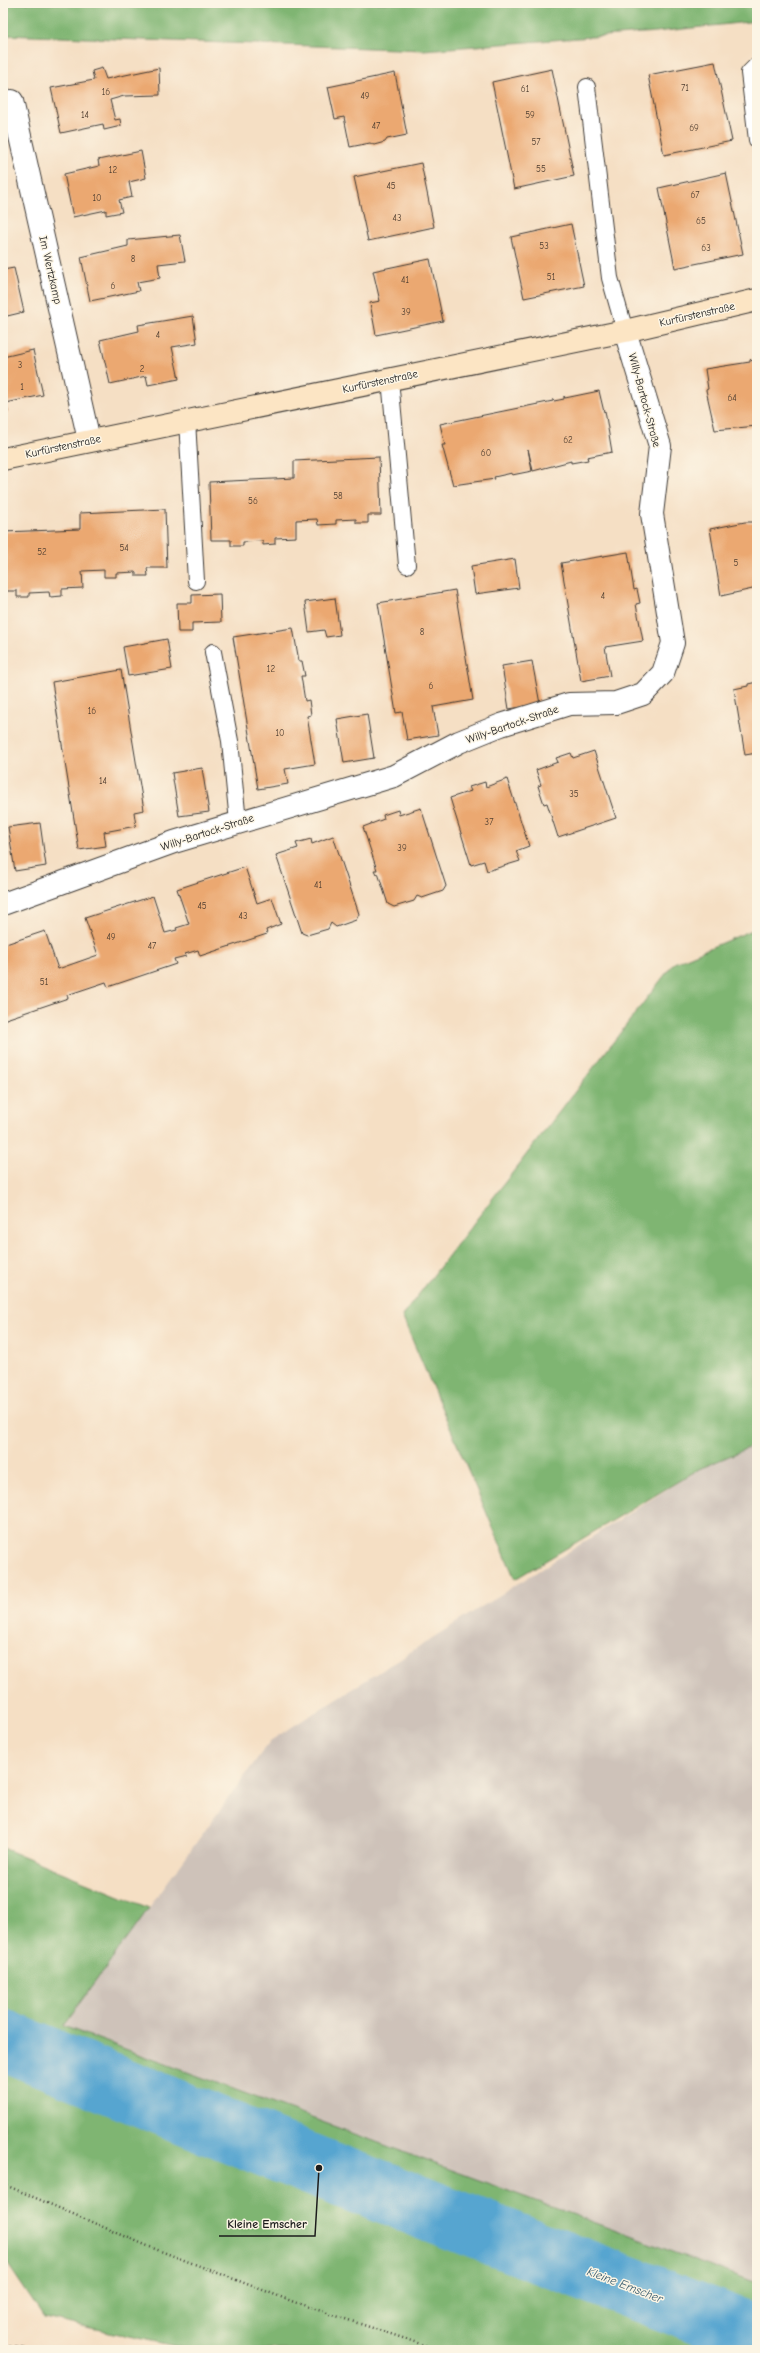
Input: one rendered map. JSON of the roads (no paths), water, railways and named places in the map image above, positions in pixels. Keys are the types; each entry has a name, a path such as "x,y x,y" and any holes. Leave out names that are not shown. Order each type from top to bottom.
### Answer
{"street":[{"name":"Im Wertzkamp","path":"12,101 89,440"},
{"name":"Kurfürstenstraße","path":"3,459 625,330 757,300"},
{"name":"Willy-Bartock-Straße","path":"3,904 174,842 394,776 460,742 501,725 569,704 616,703 643,694 663,673 673,643 652,514 660,446 625,330"}],"lane":[{"path":"757,65 749,73 757,140"},
{"path":"587,87 610,278 625,330"},
{"path":"390,379 408,565"},
{"path":"187,420 196,581"},
{"path":"213,652 230,741 238,822"}],"waterway":[{"name":"Kleine Emscher","path":"3,2040 319,2168 757,2336"}],"railway":[{"path":"3,2347 25,2350"}],"place":[{"name":"Kleine Emscher","path":"319,2168"}]}
